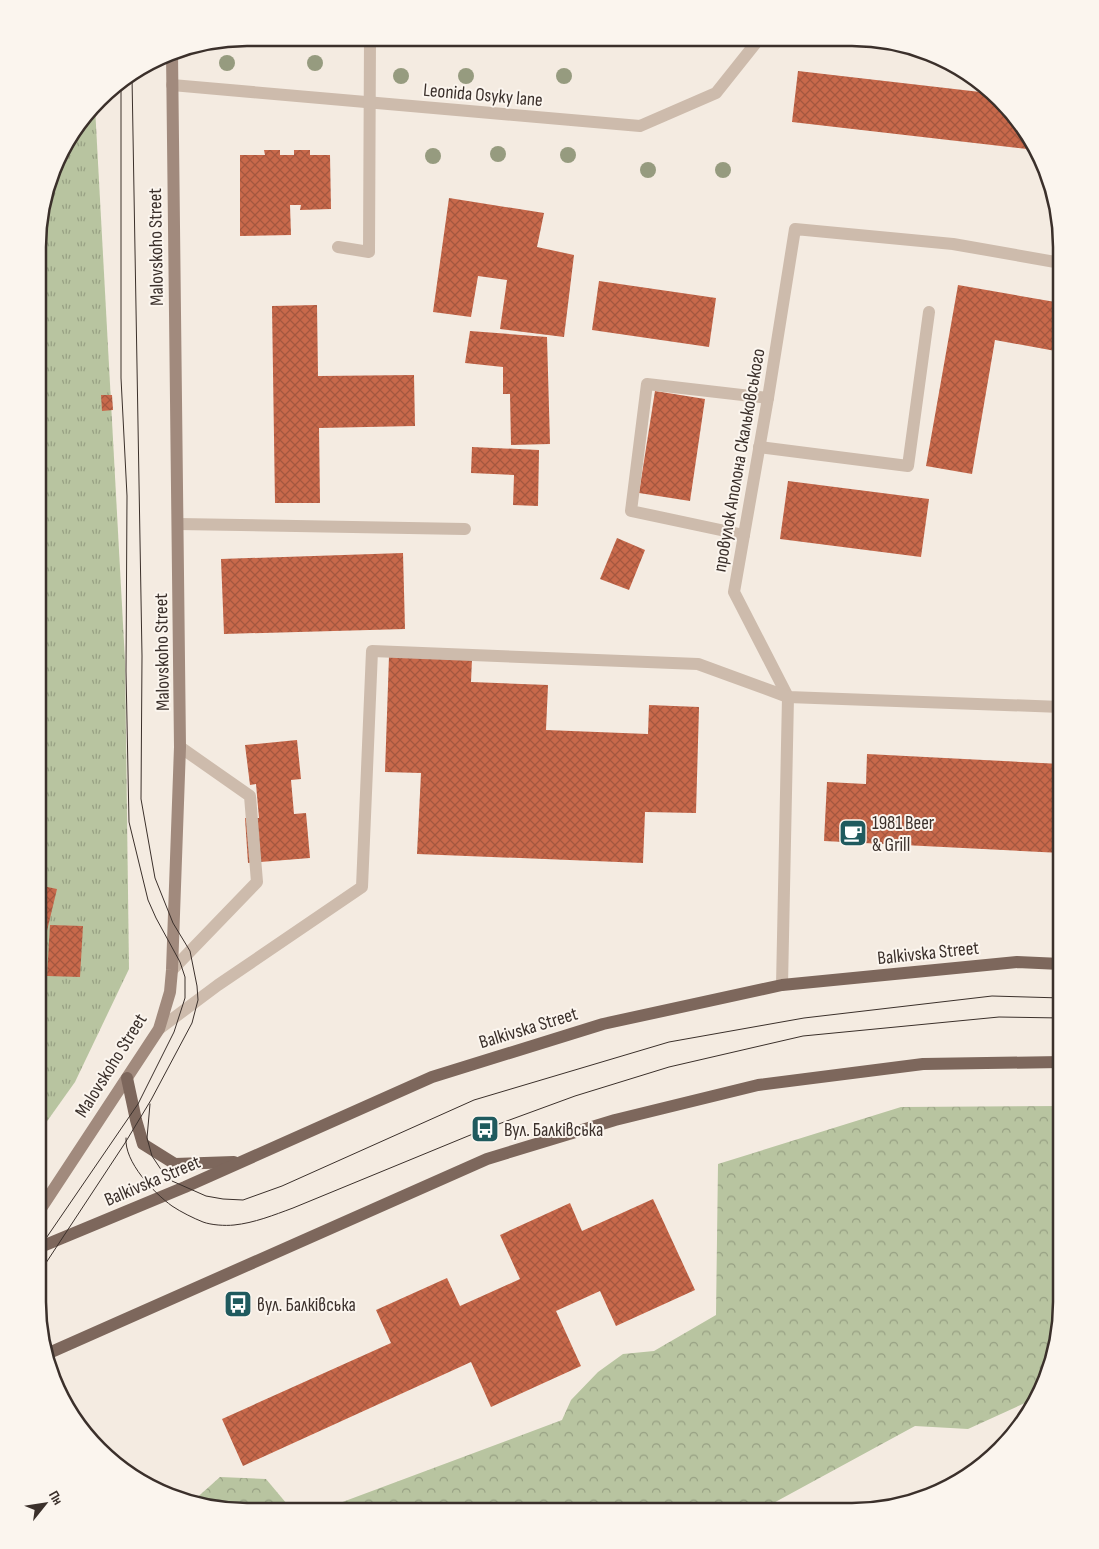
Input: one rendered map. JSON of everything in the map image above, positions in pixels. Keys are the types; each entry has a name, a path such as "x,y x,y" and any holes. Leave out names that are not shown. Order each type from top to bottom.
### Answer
{"main road":[{"name":"Balkivska Street","path":"46,1245 241,1162 432,1076 603,1024 782,985 1017,962 1053,964"},
{"path":"52,1351 487,1159 615,1120 758,1085 923,1064 1053,1062"},
{"path":"127,1078 136,1120 144,1144 175,1164 241,1162"}],"street":[{"name":"Malovskoho Street","path":"46,1201 159,1029 170,992 180,747 172,62"}],"lane":[{"path":"338,247 369,252 370,46"},
{"name":"Leonida Osyky lane","path":"172,85 640,126 716,93 753,46"},
{"name":"провулок Аполона Скальковського","path":"782,985 788,697 734,592 760,447 795,229 953,244 1053,261"},
{"path":"760,447 908,466 929,312"},
{"path":"744,535 631,511 647,384 768,398"},
{"path":"178,524 465,529"},
{"path":"159,1029 218,985 362,887 372,651 698,664 788,697 1053,707"},
{"path":"172,970 257,882 250,796 180,747"}],"green space":[{"path":"95,116 125,661 129,969 75,1082 46,1123 46,248 50,208 57,183 73,147"},
{"path":"1053,1106 1053,1301 1051,1328 1042,1366 1025,1403 968,1429 915,1426 774,1503 340,1503 562,1420 571,1400 598,1372 623,1354 654,1351 716,1315 718,1164 901,1107"},
{"path":"220,1477 266,1479 286,1503 234,1502 198,1497"}],"building":[{"path":"798,71 979,92 1003,115 1027,149 792,122"},
{"path":"264,150 280,150 280,155 294,155 294,150 310,150 310,155 330,155 331,209 300,210 301,205 290,205 291,235 240,236 240,155 265,155"},
{"path":"449,198 544,213 537,247 574,255 564,337 500,329 507,280 478,276 471,317 433,312"},
{"path":"599,281 716,298 709,347 592,330"},
{"path":"958,285 1053,302 1053,351 995,340 972,474 926,466"},
{"path":"317,305 318,376 414,375 415,426 319,428 320,503 275,503 272,306"},
{"path":"470,331 547,337 550,444 511,445 510,394 503,394 503,367 465,363"},
{"path":"655,391 705,399 690,501 639,493"},
{"path":"101,395 112,395 113,410 102,411"},
{"path":"472,447 539,450 538,506 513,505 514,475 471,473"},
{"path":"788,481 929,499 921,557 780,539"},
{"path":"617,538 645,550 629,590 600,579"},
{"path":"403,553 405,629 224,634 221,559"},
{"path":"389,656 472,659 471,682 548,685 546,730 648,734 649,705 699,707 696,813 645,812 643,863 417,854 421,773 385,772"},
{"path":"297,740 301,779 291,780 294,814 306,813 310,858 248,863 245,818 259,818 256,784 250,785 245,745"},
{"path":"867,754 1053,764 1053,853 824,841 827,782 866,784"},
{"path":"46,887 57,889 46,935"},
{"path":"50,925 83,926 80,977 47,976"},
{"path":"653,1199 695,1290 616,1326 600,1291 556,1311 581,1366 491,1407 471,1362 243,1466 222,1419 391,1343 376,1310 447,1278 460,1306 520,1279 500,1235 570,1203 582,1231"}],"tram line":[{"path":"46,1263 151,1100 192,1023 198,1000 190,951 173,923 155,878 141,799 142,656 132,83"},
{"path":"46,1238 138,1104 174,1032 185,998 185,977 180,962 148,900 129,822 126,671 127,496 121,378 121,91"},
{"path":"150,1104 147,1138 152,1156 162,1171 172,1181 206,1196 243,1200 282,1186 474,1100 669,1042 804,1018 992,996 1053,998"},
{"path":"126,1138 130,1157 135,1167 149,1185 172,1206 203,1222 218,1225 234,1225 256,1221 293,1208 485,1129 575,1096 669,1067 803,1036 999,1017 1053,1018"}],"place":[{"name":"1981 Beer & Grill","path":"853,833"},
{"name":"Вул. Балківська","path":"485,1129"},
{"name":"вул. Балківська","path":"238,1304"}]}
